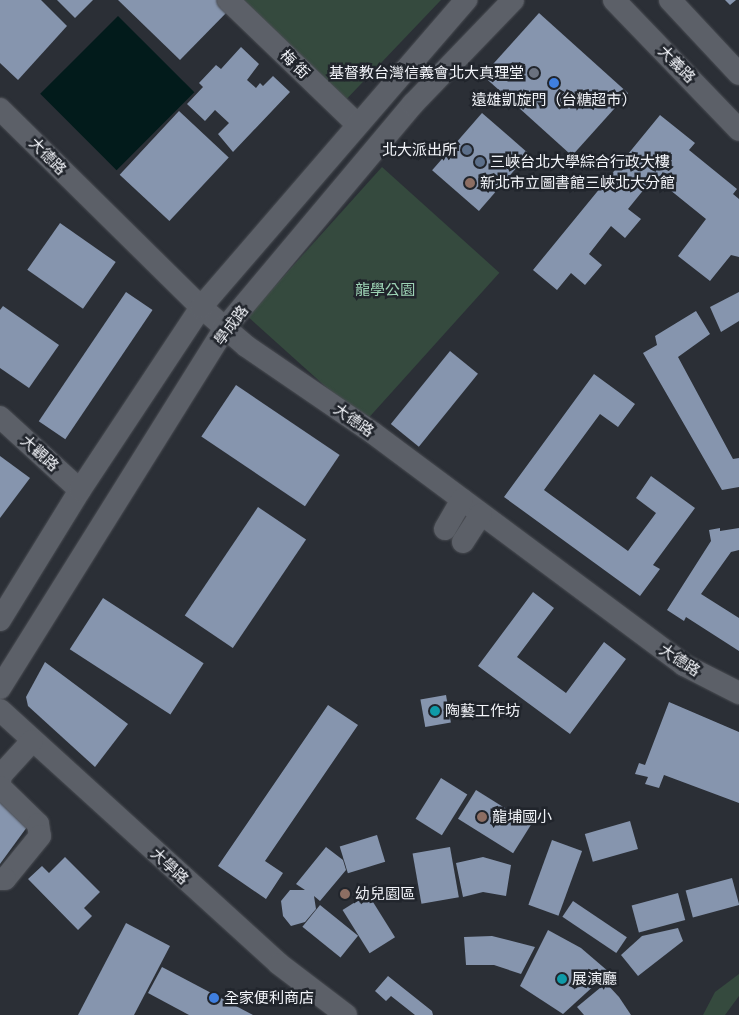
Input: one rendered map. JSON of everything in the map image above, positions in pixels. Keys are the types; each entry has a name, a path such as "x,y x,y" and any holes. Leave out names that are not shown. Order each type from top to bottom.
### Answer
{"street":[{"path":"0,620 80,490 200,307 466,0"},
{"name":"學成路","path":"0,688 225,328 413,104 513,0"},
{"name":"大義路","path":"614,0 739,130"},
{"path":"670,0 739,74"},
{"name":"梅 街","path":"232,1 357,124"},
{"name":"大德路","path":"0,109 200,307 225,328 462,500 684,665 739,693"},
{"name":"大觀路","path":"0,417 80,490"},
{"path":"444,529 462,500"},
{"path":"463,542 481,514"},
{"name":"大學路","path":"0,710 32,741 111,798 279,964 346,1015"},
{"path":"0,782 0,775 32,741"},
{"path":"0,788 38,824 40,836 5,879 0,879"}],"green space":[{"path":"236,0 441,0 339,107"},
{"name":"龍學公園","path":"382,167 499,273 365,422 248,316"},
{"path":"739,974 739,996 725,1015 703,1015 715,992"}],"shaded area":[{"path":"118,16 194,92 117,170 40,94"}],"building":[{"path":"0,0 41,0 67,26 18,80 0,63"},
{"path":"57,0 93,0 75,18"},
{"path":"118,0 220,0 229,10 180,60"},
{"path":"725,0 736,0 730,5"},
{"name":"遠雄凱旋門（台糖超市）","path":"539,13 628,93 572,156 483,75"},
{"path":"241,47 259,64 247,80 256,88 260,83 263,86 273,76 290,92 233,152 218,134 229,123 215,110 205,121 187,104 203,87 199,83 216,65 221,69"},
{"path":"179,111 229,157 169,221 120,175"},
{"name":"三峽台北大學綜合行政大樓","path":"482,113 529,154 479,211 432,170"},
{"path":"660,115 695,143 689,150 737,189 733,194 739,199 739,257 731,255 710,281 678,256 706,219 654,177 628,209 641,219 625,238 611,226 589,254 602,265 585,285 571,273 557,290 533,270"},
{"path":"60,223 116,262 83,309 27,270"},
{"path":"126,292 153,310 65,439 39,421"},
{"path":"739,292 739,321 721,332 710,307"},
{"path":"3,306 59,345 29,388 0,368 0,310"},
{"path":"696,311 710,334 678,357 733,459 739,458 739,487 722,490 643,353 657,345 655,336"},
{"path":"450,351 478,374 419,447 391,424"},
{"path":"594,374 635,404 618,427 600,414 544,490 628,551 656,513 636,498 651,476 695,508 653,565 660,569 640,596 504,497"},
{"path":"236,385 340,455 305,506 201,436"},
{"path":"0,456 30,478 0,518"},
{"path":"258,507 306,539 233,648 185,616"},
{"path":"720,528 720,531 739,528 739,550 731,552 701,594 739,618 739,651 686,617 684,621 667,610 711,541 709,530"},
{"path":"533,592 554,608 517,657 566,693 604,642 626,659 570,734 478,666"},
{"path":"103,598 204,663 170,715 70,649"},
{"path":"45,662 128,724 95,767 28,706 26,697"},
{"name":"陶藝工作坊","path":"446,695 451,723 425,727 420,700"},
{"path":"669,702 739,732 739,803 664,775 659,788 645,784 648,777 635,774 639,763 645,765"},
{"path":"328,705 358,725 265,861 283,873 266,899 218,866"},
{"path":"441,778 467,794 442,835 416,819"},
{"path":"476,790 531,824 513,853 458,819"},
{"path":"0,802 27,827 0,864"},
{"path":"630,821 638,849 593,862 585,834"},
{"path":"377,835 385,862 348,873 340,846"},
{"path":"552,840 582,851 558,916 528,905"},
{"path":"326,847 343,860 346,870 320,901 314,896 316,909 305,922 291,926 283,916 281,901 290,890 305,890 296,884"},
{"path":"450,847 459,897 421,904 413,854"},
{"path":"65,857 100,892 84,908 92,916 78,930 28,879 42,866 49,873"},
{"path":"483,857 511,865 506,896 483,892 463,897 456,863"},
{"path":"732,878 739,905 693,917 686,890"},
{"path":"678,893 685,920 639,932 632,905"},
{"path":"368,894 395,937 370,953 343,910"},
{"path":"573,901 627,937 616,953 562,917"},
{"path":"320,905 358,936 340,958 302,927"},
{"path":"126,923 170,946 134,1015 78,1015"},
{"path":"678,928 683,941 638,976 621,955 642,936"},
{"name":"展演廳","path":"548,930 581,948 609,972 563,1014 520,986"},
{"path":"492,936 535,947 521,974 494,965 466,965 464,937"},
{"path":"162,967 253,1015 189,1015 148,993"},
{"path":"388,976 432,1011 433,1015 415,1015 391,996 386,1001 375,991"},
{"path":"606,983 619,997 631,1015 584,1015 577,1007"}],"place":[{"name":"基督教台灣信義會北大真理堂","path":"534,73"},
{"name":"遠雄凱旋門（台糖超市）","path":"554,83"},
{"name":"北大派出所","path":"467,150"},
{"name":"三峽台北大學綜合行政大樓","path":"480,162"},
{"name":"新北市立圖書館三峽北大分館","path":"470,183"},
{"name":"陶藝工作坊","path":"435,711"},
{"name":"龍埔國小","path":"482,817"},
{"name":"幼兒園區","path":"345,894"},
{"name":"展演廳","path":"562,979"},
{"name":"全家便利商店","path":"214,998"}]}
